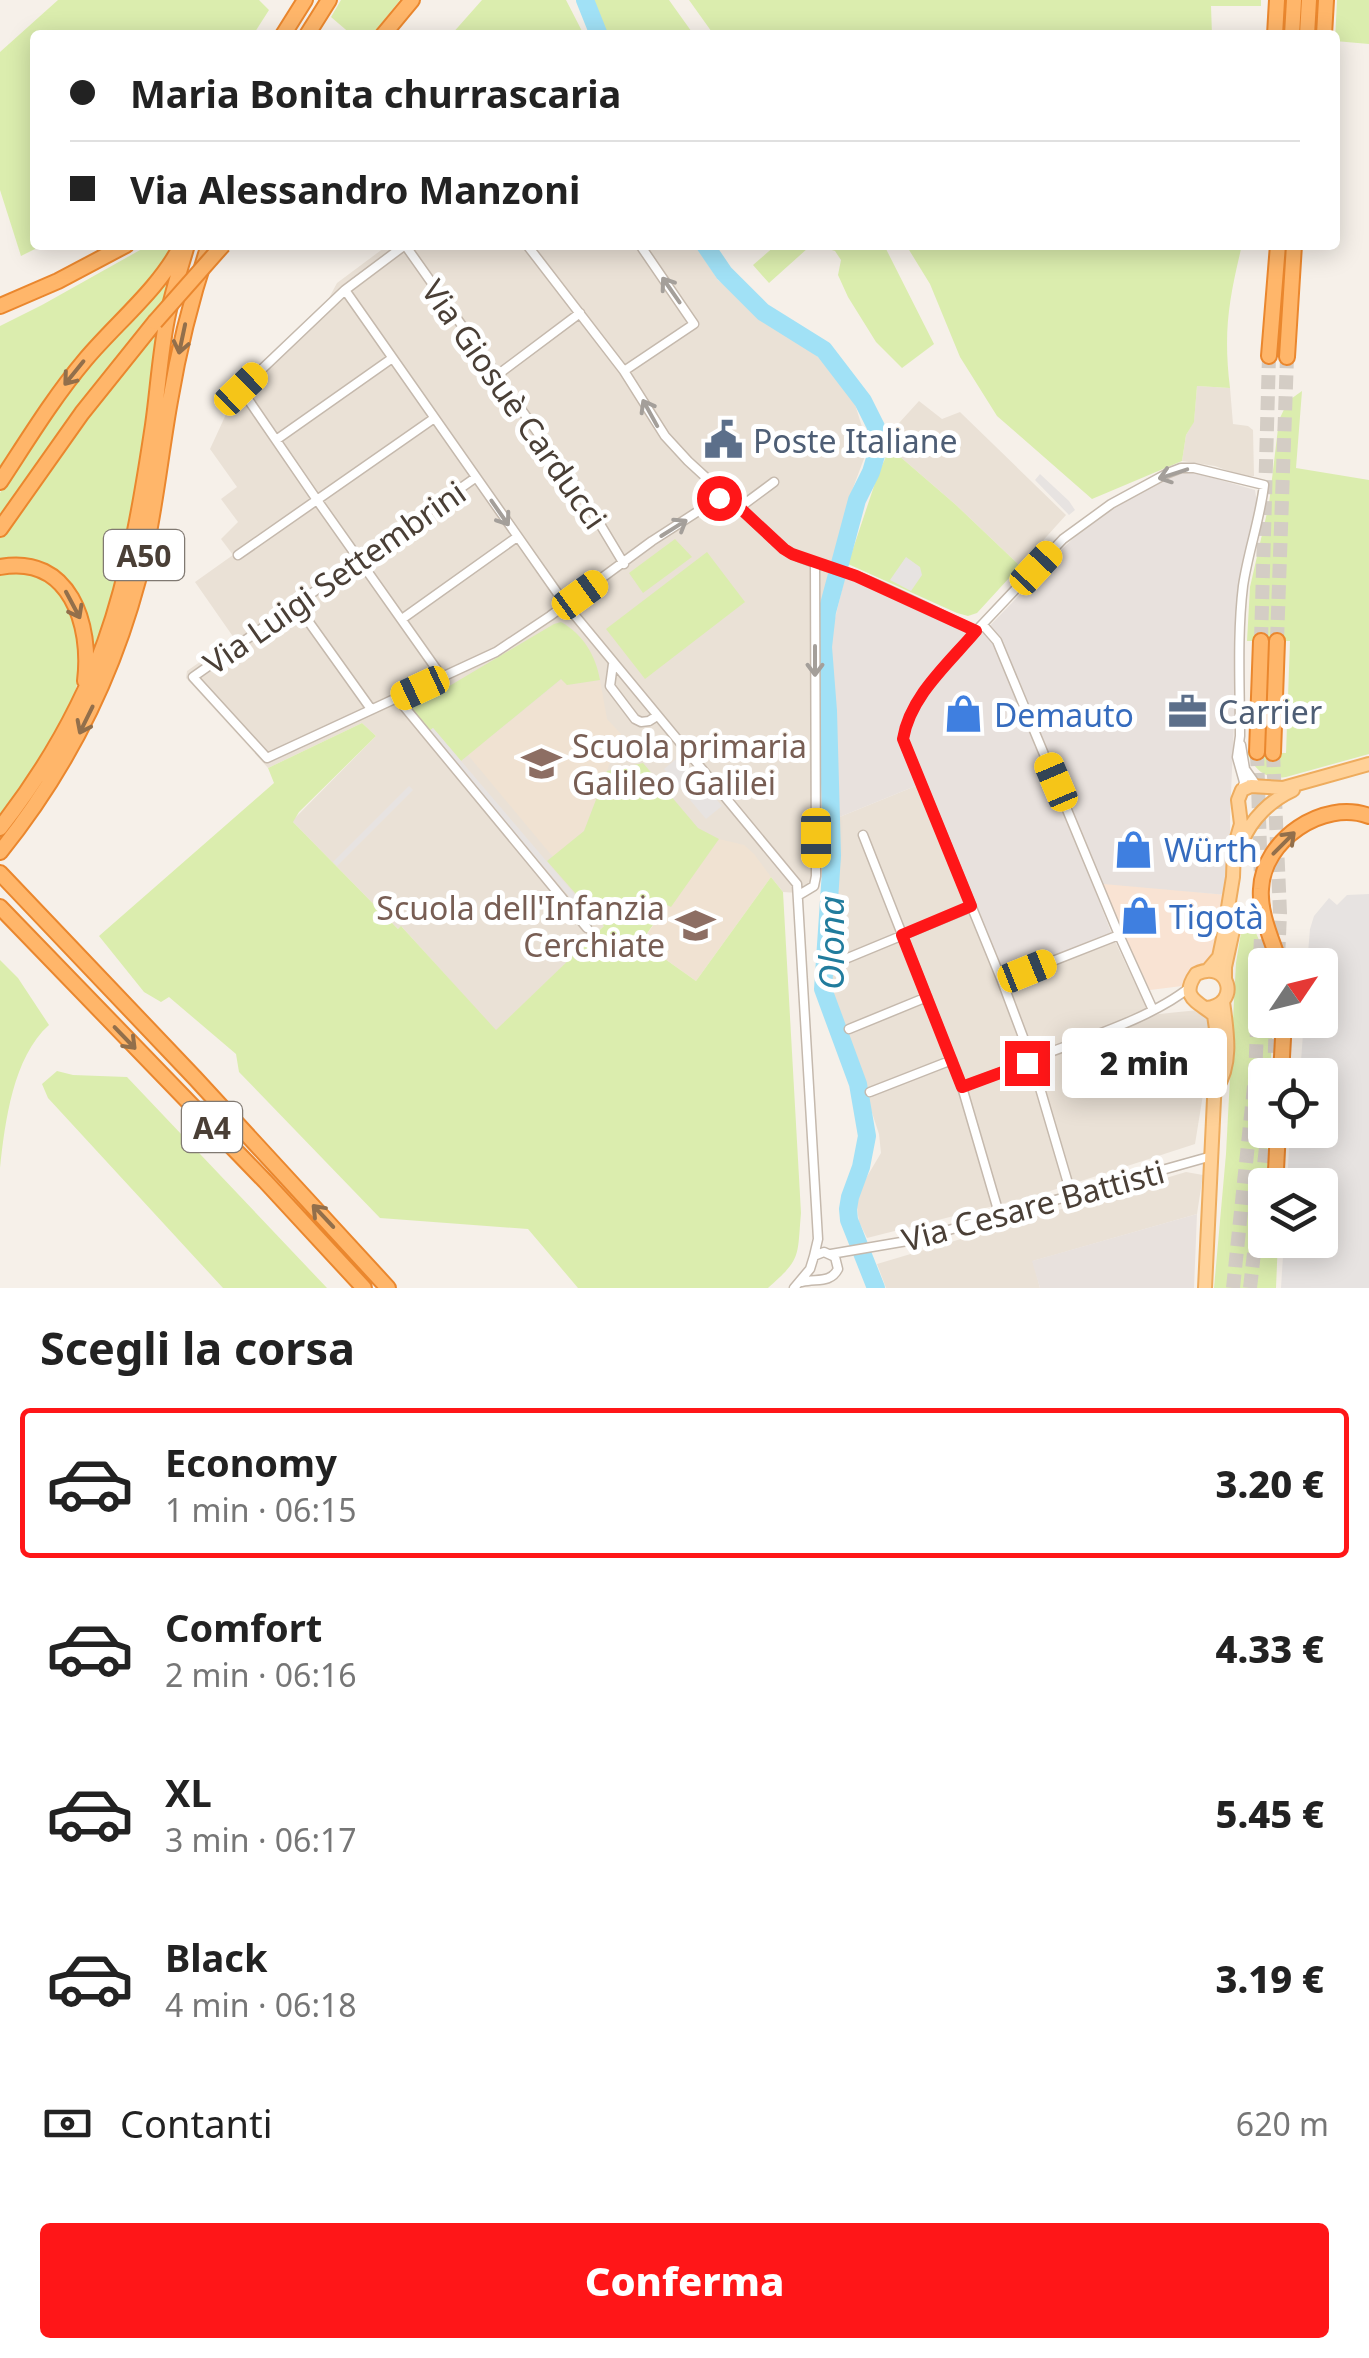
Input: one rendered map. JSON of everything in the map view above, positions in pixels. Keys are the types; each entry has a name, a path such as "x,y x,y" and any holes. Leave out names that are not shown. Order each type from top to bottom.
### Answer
{"highway":[{"path":"286,30 306,0"},
{"path":"310,30 330,0"},
{"path":"388,30 416,0"},
{"path":"401,30 416,0"},
{"path":"1269,0 1271,30"},
{"path":"1272,30 1277,0"},
{"path":"1292,30 1294,0"},
{"path":"1306,30 1309,0"},
{"path":"1324,30 1326,0"},
{"path":"0,317 117,250"},
{"path":"0,482 65,383 181,250"},
{"path":"44,919 2,844 104,644 130,550 153,425 166,322 183,250"},
{"name":"A50","path":"2,844 64,761 120,640 145,549 185,326 208,250"},
{"path":"0,529 99,390 219,250"},
{"path":"1270,250 1268,276 1274,320"},
{"path":"1269,356 1278,250"},
{"path":"1287,357 1295,250"},
{"path":"0,306 58,281"},
{"path":"0,567 16,565 48,574 75,602 86,646 82,692"},
{"path":"1257,752 1269,641 1274,753"},
{"path":"1275,948 1260,894 1270,857 1279,844 1318,818 1342,811 1369,816"},
{"name":"A4","path":"0,873 388,1288"},
{"name":"A4","path":"0,907 364,1288"},
{"path":"0,918 56,968"}],"main road":[{"path":"1265,810 1249,815 1241,809 1241,798 1251,786 1276,789 1369,764"},
{"path":"1196,998 1212,1008 1228,992 1225,966 1241,879 1242,842 1248,828 1280,796 1319,779"},
{"path":"1258,787 1266,794 1265,810"},
{"path":"1205,1288 1218,1036 1216,1020 1196,998 1196,974 1208,970 1219,956 1234,877 1241,798"},
{"path":"1208,970 1225,979"},
{"path":"1214,1091 1224,1078 1226,1060 1222,1002"}],"street":[{"path":"398,250 344,290 241,389 442,677"},
{"name":"Via Giosuè Carducci","path":"408,250 588,504 624,564"},
{"path":"531,250 624,371 659,428 680,453 784,549 980,628 997,641 1152,1010"},
{"path":"624,371 694,324 643,250"},
{"path":"344,290 565,605 794,878 799,895 818,1239 813,1274"},
{"path":"496,376 580,314"},
{"path":"276,440 391,359"},
{"path":"238,555 433,418"},
{"path":"1072,1196 1032,1060 903,739 906,719 980,628 1063,539 1126,495 1181,468 1210,470 1264,485 1242,589 1237,757 1244,782 1241,798"},
{"name":"Via Luigi Settembrini","path":"371,709 267,758 193,677 475,478"},
{"path":"739,508 774,482"},
{"path":"296,604 371,709 496,652 725,494"},
{"path":"402,620 517,538"},
{"path":"799,895 814,886 816,876 815,563"},
{"path":"612,664 610,686 623,706 641,722 657,716"},
{"path":"397,698 587,928"},
{"path":"1240,736 1245,769 1258,787"},
{"path":"863,835 962,1087 1000,1216"},
{"path":"829,962 838,962 971,906"},
{"path":"1002,981 1119,935"},
{"path":"848,1029 927,996"},
{"path":"962,1087 1168,1003 1196,998"},
{"path":"870,1092 952,1060"},
{"path":"1098,1082 1214,1091"},
{"name":"Via Cesare Battisti","path":"830,1254 914,1240 1212,1156"},
{"path":"813,1274 829,1279 836,1274 838,1265 818,1239"},
{"name":"Via Cesare Battisti","path":"838,1265 852,1252"},
{"path":"814,1256 830,1254"},
{"path":"798,1285 813,1274"}],"shaded area":[{"path":"381,250 698,250 718,280 831,367 854,401 867,443 850,496 818,631 823,868 821,880 811,894 783,892 771,877 604,926 496,1031 402,927 398,929 292,821 376,736 362,723 268,768 186,678 187,671 234,638 195,582 233,555 221,539 238,522 221,499 237,487 210,449 228,410 239,402 232,390 329,298 337,283"},
{"path":"1197,386 1230,388 1233,424 1253,430 1254,476 1182,461 1186,435 1194,421"},
{"path":"919,401 942,419 960,412 1066,515 1020,566 890,448 889,434"},
{"path":"1193,472 1255,490 1258,510 1239,607 1227,895 1092,883 1113,937 999,984 918,785 837,818 830,639 845,577 978,638 1081,531 1150,486 1179,473"},
{"path":"1040,474 1069,501 1075,510 1069,515 1035,480"},
{"path":"906,557 920,567 922,575 911,591 890,580"},
{"name":"Scuola primaria Galileo Galilei","path":"562,679 567,685 600,680 607,719 621,734 584,831 553,857 468,755"},
{"path":"433,728 595,918 591,922 429,731"},
{"path":"680,756 722,806 706,819 664,769"},
{"path":"918,785 1113,937 1150,1015 1217,1008 1195,1144 1041,1194 867,1238 857,1207 859,1190 881,1153 879,1134 827,983 837,818"},
{"path":"409,786 413,790 337,866 333,862"},
{"name":"Scuola dell'Infanzia Cerchiate","path":"719,839 744,845 771,877 696,981 641,942"},
{"path":"1099,882 1227,895 1215,957 1182,986 1150,990"},
{"path":"1369,894 1369,1288 1281,1288 1283,1258 1338,1258 1338,1168 1288,1168 1289,1148 1338,1148 1338,1058 1301,1058 1303,1038 1338,1038 1338,948 1308,948 1314,916 1329,898 1337,905 1347,895"},
{"path":"1186,1172 1203,1175 1197,1214 1033,1261 1040,1288 886,1288 877,1264"},
{"path":"1197,1214 1194,1288 1040,1288 1032,1261"}],"green space":[{"path":"58,0 259,0 269,10 256,30 30,30 33,250 21,256 0,190 0,52"},
{"path":"341,0 400,0 376,30 346,30 331,17"},
{"path":"482,0 566,0 581,30 455,30"},
{"path":"590,0 669,0 690,30 602,30"},
{"path":"689,0 1261,0 1261,6 1211,6 1212,30 710,30"},
{"path":"1337,0 1369,0 1369,44 1340,41 1340,30 1336,30"},
{"path":"140,250 173,250 0,475 0,326"},
{"path":"770,250 806,250 769,283 753,265"},
{"path":"832,250 887,250 934,344 902,368 876,342 848,297 838,275 841,260"},
{"path":"909,250 1241,250 1228,315 1230,388 1197,386 1194,422 1186,435 1182,461 1092,499 997,416 960,357 930,284"},
{"path":"166,283 170,286 164,304 0,521 0,493 24,454 90,362"},
{"path":"161,326 123,565 94,658 87,617 75,590 55,577 0,562 0,537 116,375"},
{"path":"1302,391 1296,468 1369,480 1369,754 1279,778 1262,772 1247,752 1286,753 1290,641 1247,641 1250,587 1269,504 1279,420 1288,401"},
{"path":"890,448 1020,566 977,613 957,613 848,564"},
{"path":"675,539 692,557 643,593 629,573"},
{"path":"707,552 745,602 645,679 606,629"},
{"path":"17,570 47,580 63,595 74,616 80,644 79,672 62,725 0,821 0,572"},
{"path":"561,622 587,646 600,680 567,685 561,679 461,761 433,728 429,731 411,707 418,699 451,685"},
{"path":"362,723 376,736 293,822 398,929 401,926 496,1030 604,926 547,861 584,831 607,771 643,763 698,828 719,839 641,942 696,981 771,877 783,892 801,1213 796,1256 768,1288 578,1288 528,1229 380,1218 239,1072 236,1054 169,997 161,1002 144,992 99,936 274,783 268,768"},
{"path":"1245,908 1263,948 1248,948 1248,1038 1272,1038 1271,1058 1248,1058 1248,1148 1268,1148 1267,1168 1248,1168 1248,1258 1277,1258 1276,1288 1214,1288 1236,963"},
{"path":"0,960 18,978 49,1025 37,1038 19,1072 8,1111 0,1168"},
{"path":"57,1071 127,1077 327,1288 223,1288 48,1098 42,1084"}],"waterway":[{"name":"Olona","path":"585,0 597,30"},
{"name":"Olona","path":"708,250 724,273 763,312 824,350 863,401 876,427 877,452 857,500 827,612 823,647 832,856 823,989 858,1084 867,1136 848,1209 876,1288"}],"tunnel":[{"path":"1261,641 1269,356"},
{"path":"1277,641 1287,357"},
{"path":"1257,752 1261,881"},
{"path":"1273,753 1278,948"},
{"path":"1233,1288 1255,1077 1262,913"},
{"path":"1275,1038 1275,1058"},
{"path":"1250,1288 1266,1148"}],"place":[{"name":"Poste Italiane","path":"723,440"},
{"name":"Carrier","path":"1188,711"},
{"name":"Demauto","path":"964,714"},
{"name":"Scuola primaria Galileo Galilei","path":"542,763"},
{"name":"Würth","path":"1134,849"},
{"name":"Tigotà","path":"1139,916"},
{"name":"Scuola dell'Infanzia Cerchiate","path":"695,925"}],"route":[{"path":"719,498 725,494 792,554 856,576 976,631 916,702 906,719 903,739 971,906 902,935 962,1087 1027,1063"}]}
